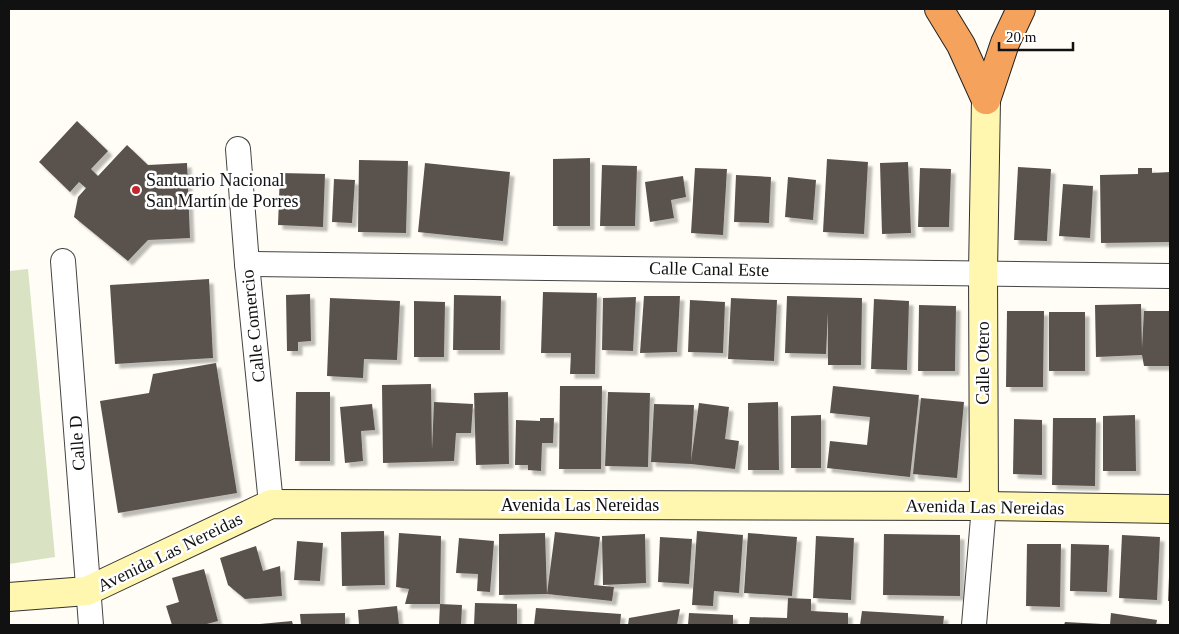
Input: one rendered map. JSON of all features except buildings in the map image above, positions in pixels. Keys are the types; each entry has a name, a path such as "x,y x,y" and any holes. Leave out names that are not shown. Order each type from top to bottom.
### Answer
{"highway":[{"path":"939,9 961,45 986,100"},
{"path":"986,100 1005,43 1021,9"}],"street":[{"name":"Calle Otero","path":"974,625 984,506 983,272 986,100"},
{"name":"Calle Comercio","path":"238,148 247,264 271,504"},
{"name":"Calle D","path":"63,261 91,625"},
{"name":"Calle Canal Este","path":"247,264 983,272 1170,276"},
{"name":"Avenida Las Nereidas","path":"9,597 87,591 271,504 984,506 1170,510"}],"green space":[{"path":"28,269 55,557 9,564 9,271"}],"place":[{"name":"Santuario Nacional San Martín de Porres","path":"136,190"}]}
